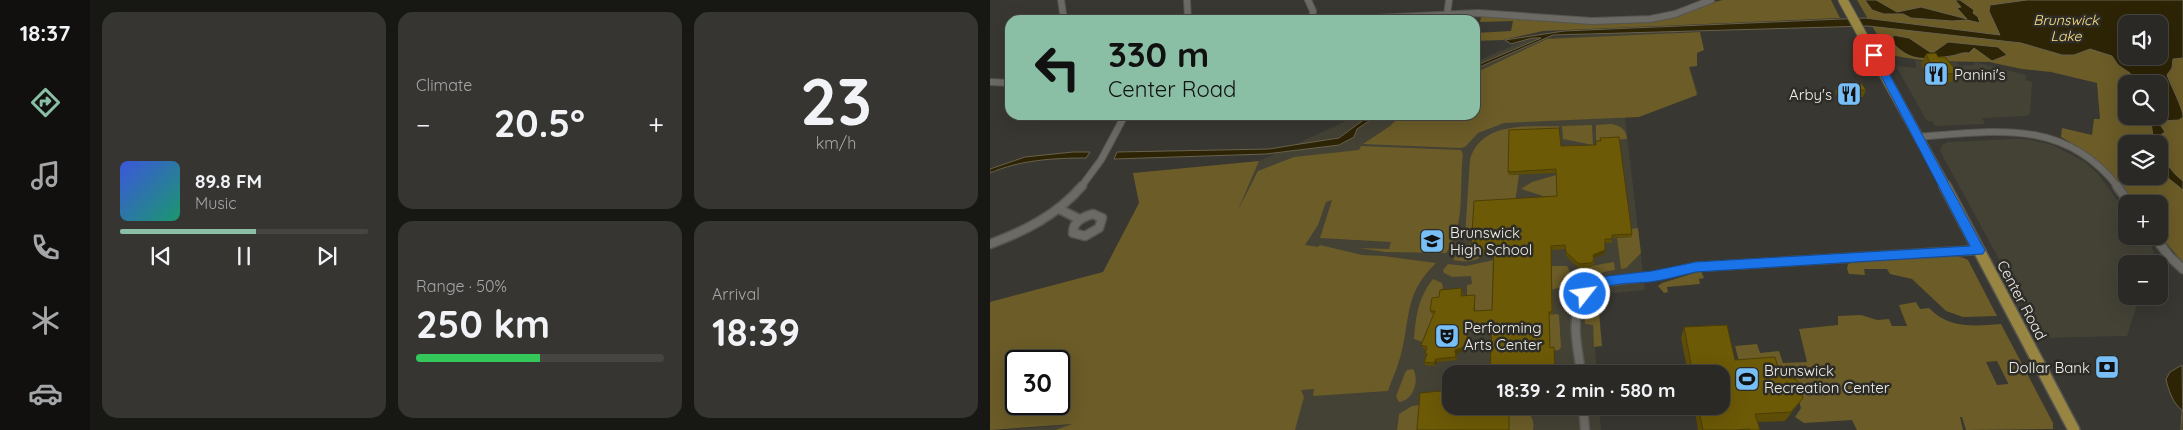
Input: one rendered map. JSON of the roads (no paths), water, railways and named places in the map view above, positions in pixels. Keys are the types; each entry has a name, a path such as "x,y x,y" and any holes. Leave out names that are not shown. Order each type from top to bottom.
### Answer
{"main road":[{"name":"Center Road","path":"1843,0 1918,136 2074,430"}],"street":[{"path":"1061,0 1063,15"},
{"path":"1187,0 1188,15"},
{"path":"1308,0 1313,11 1313,15"},
{"path":"1449,0 1447,15 1505,14 1592,21 1650,19 1675,14 1711,0"},
{"path":"990,82 1005,83"},
{"path":"990,244 1032,226 1059,209 1078,193 1095,172 1122,120"},
{"path":"1918,136 2020,132 2048,137 2078,150 2098,164 2123,195"},
{"path":"1059,209 1079,219"},
{"path":"2161,245 2183,269"},
{"path":"1580,365 1577,310 1585,294 1596,285 1620,279 1673,273 1696,267 1979,250"},
{"path":"1584,415 1585,430"}],"water":[{"path":"1865,0 1876,0 1897,12 1921,7 1967,19 1957,8 1961,7 1955,0 1960,0 1974,10 1973,13 1978,17 1980,23 1967,20 1952,21 1911,18 1903,14 1884,14 1872,10"},
{"name":"Brunswick Lake","path":"2027,0 2183,0 2183,58 2173,59 2172,68 2167,75 2131,75 2118,65 2112,56 2090,49 2074,55 2062,55 2021,43 1868,26 1553,35 1480,67 1480,64 1541,38 1532,38 1511,44 1505,40 1564,31 1865,18 2000,35 1989,11 1990,5"},
{"path":"1893,35 1909,38 1930,52 1934,52 1948,42 1998,47 2007,55 1992,61 1974,48 1969,53 1951,56 1934,58 1913,57 1906,54 1893,43"},
{"name":"Brunswick Lake","path":"2168,77 2182,113 2183,117 2179,120 2168,121"},
{"path":"1363,120 1370,120 1357,129 1354,137 1339,145 1266,154 1114,159 1117,152 1269,149 1339,138"},
{"name":"Brunswick Lake","path":"2151,125 2161,125 2165,132 2160,135 2153,135"},
{"path":"1090,152 1086,158 1037,161 1013,165 990,173 990,169 1025,157"},
{"name":"Brunswick Lake","path":"2168,165 2183,181 2183,190 2168,178"},
{"path":"2182,365 2183,430 2181,430 2182,410 2174,400 2166,379 2170,372"}],"place":[{"name":"Panini's","path":"1936,74"},
{"name":"Arby's","path":"1849,94"},
{"name":"Brunswick High School","path":"1432,241"},
{"name":"Performing Arts Center","path":"1447,336"},
{"name":"Dollar Bank","path":"2107,367"},
{"name":"Brunswick Recreation Center","path":"1747,379"}]}
